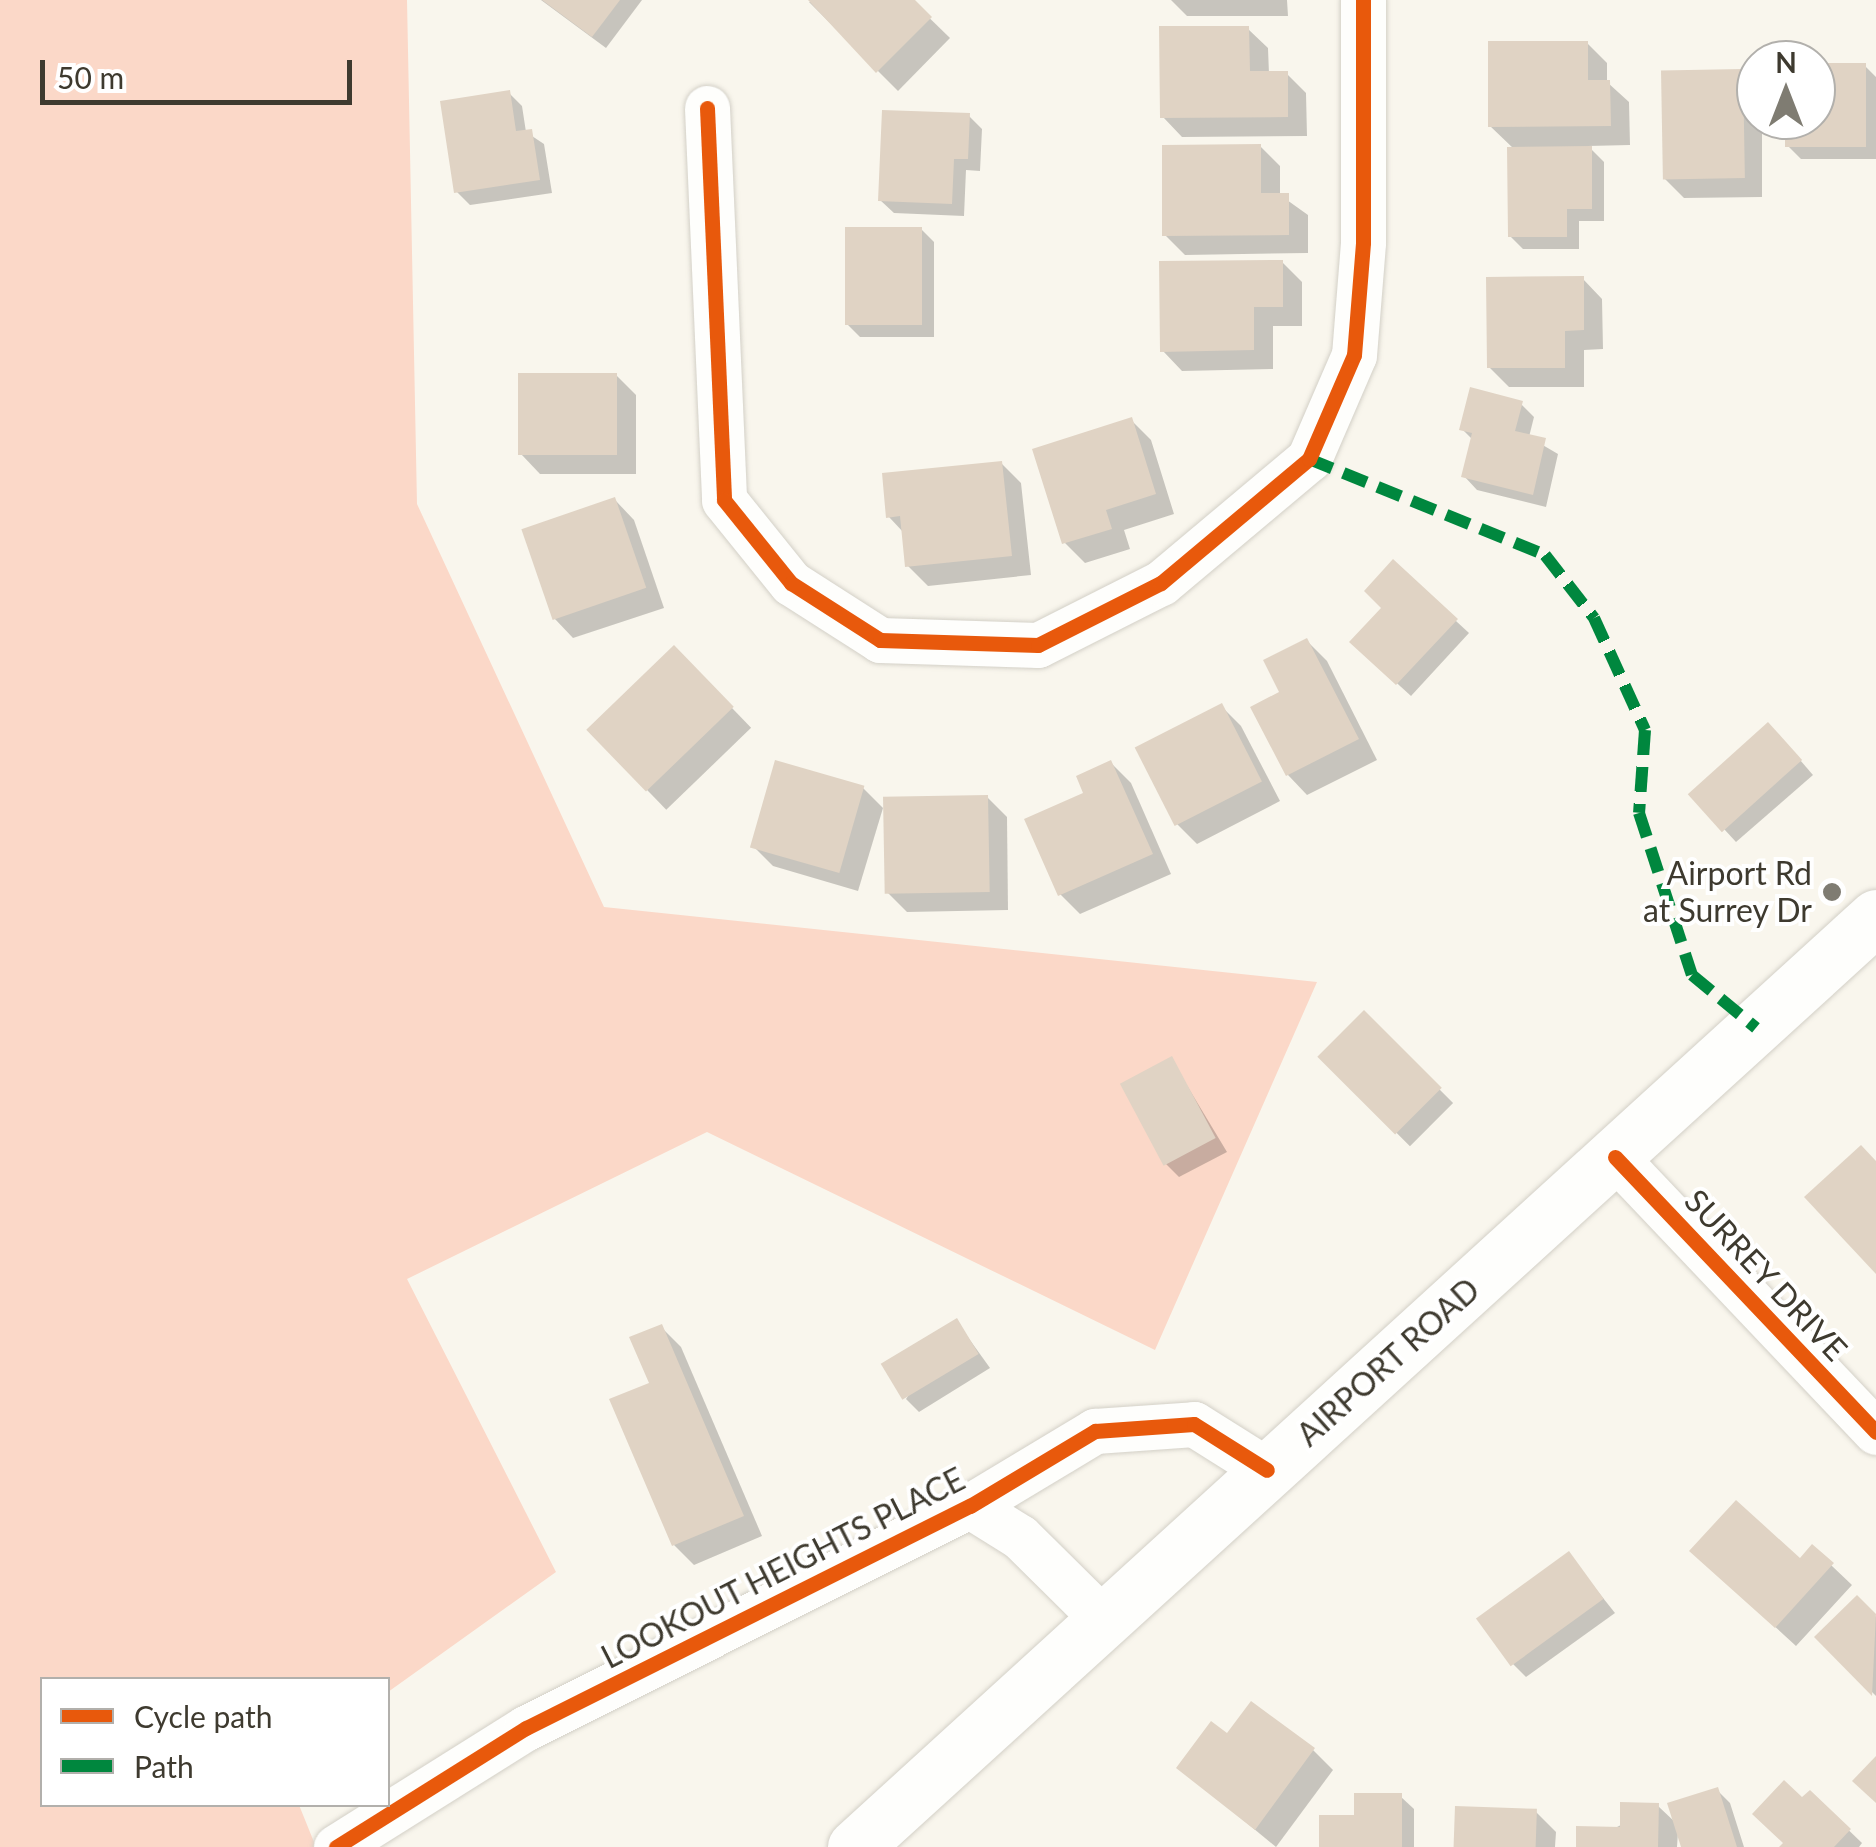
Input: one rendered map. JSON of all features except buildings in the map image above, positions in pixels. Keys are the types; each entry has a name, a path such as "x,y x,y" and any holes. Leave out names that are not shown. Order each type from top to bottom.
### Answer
{"main road":[{"name":"AIRPORT ROAD","path":"856,1847 1876,918"}],"street":[{"path":"708,108 724,500 790,582 880,640 1038,645 1161,582 1309,459 1354,355 1363,242 1362,0"},
{"name":"SURREY DRIVE","path":"1615,1157 1876,1432"},
{"name":"LOOKOUT HEIGHTS PLACE","path":"336,1847 526,1728 970,1506 1095,1431 1194,1424 1267,1470"},
{"name":"LOOKOUT HEIGHTS PLACE","path":"970,1506 1020,1537 1104,1620"}],"shaded area":[{"path":"0,0 407,0 417,504 604,907 1317,982 1155,1350 707,1132 407,1279 556,1572 390,1691 390,1677 40,1677 40,1807 300,1807 316,1847 0,1847"}],"marked path":[{"path":"1309,459 1545,555 1594,618 1645,730 1639,813 1692,975 1756,1028"}],"cycle path":[{"path":"707,108 724,500 791,583 880,640 1038,645 1161,583 1309,459 1354,355 1363,242 1363,0"},
{"path":"1615,1157 1876,1432"},
{"path":"336,1847 526,1728 970,1506 1095,1431 1194,1424 1267,1470"}],"place":[{"name":"Airport Rd at Surrey Dr","path":"1832,892"}]}
